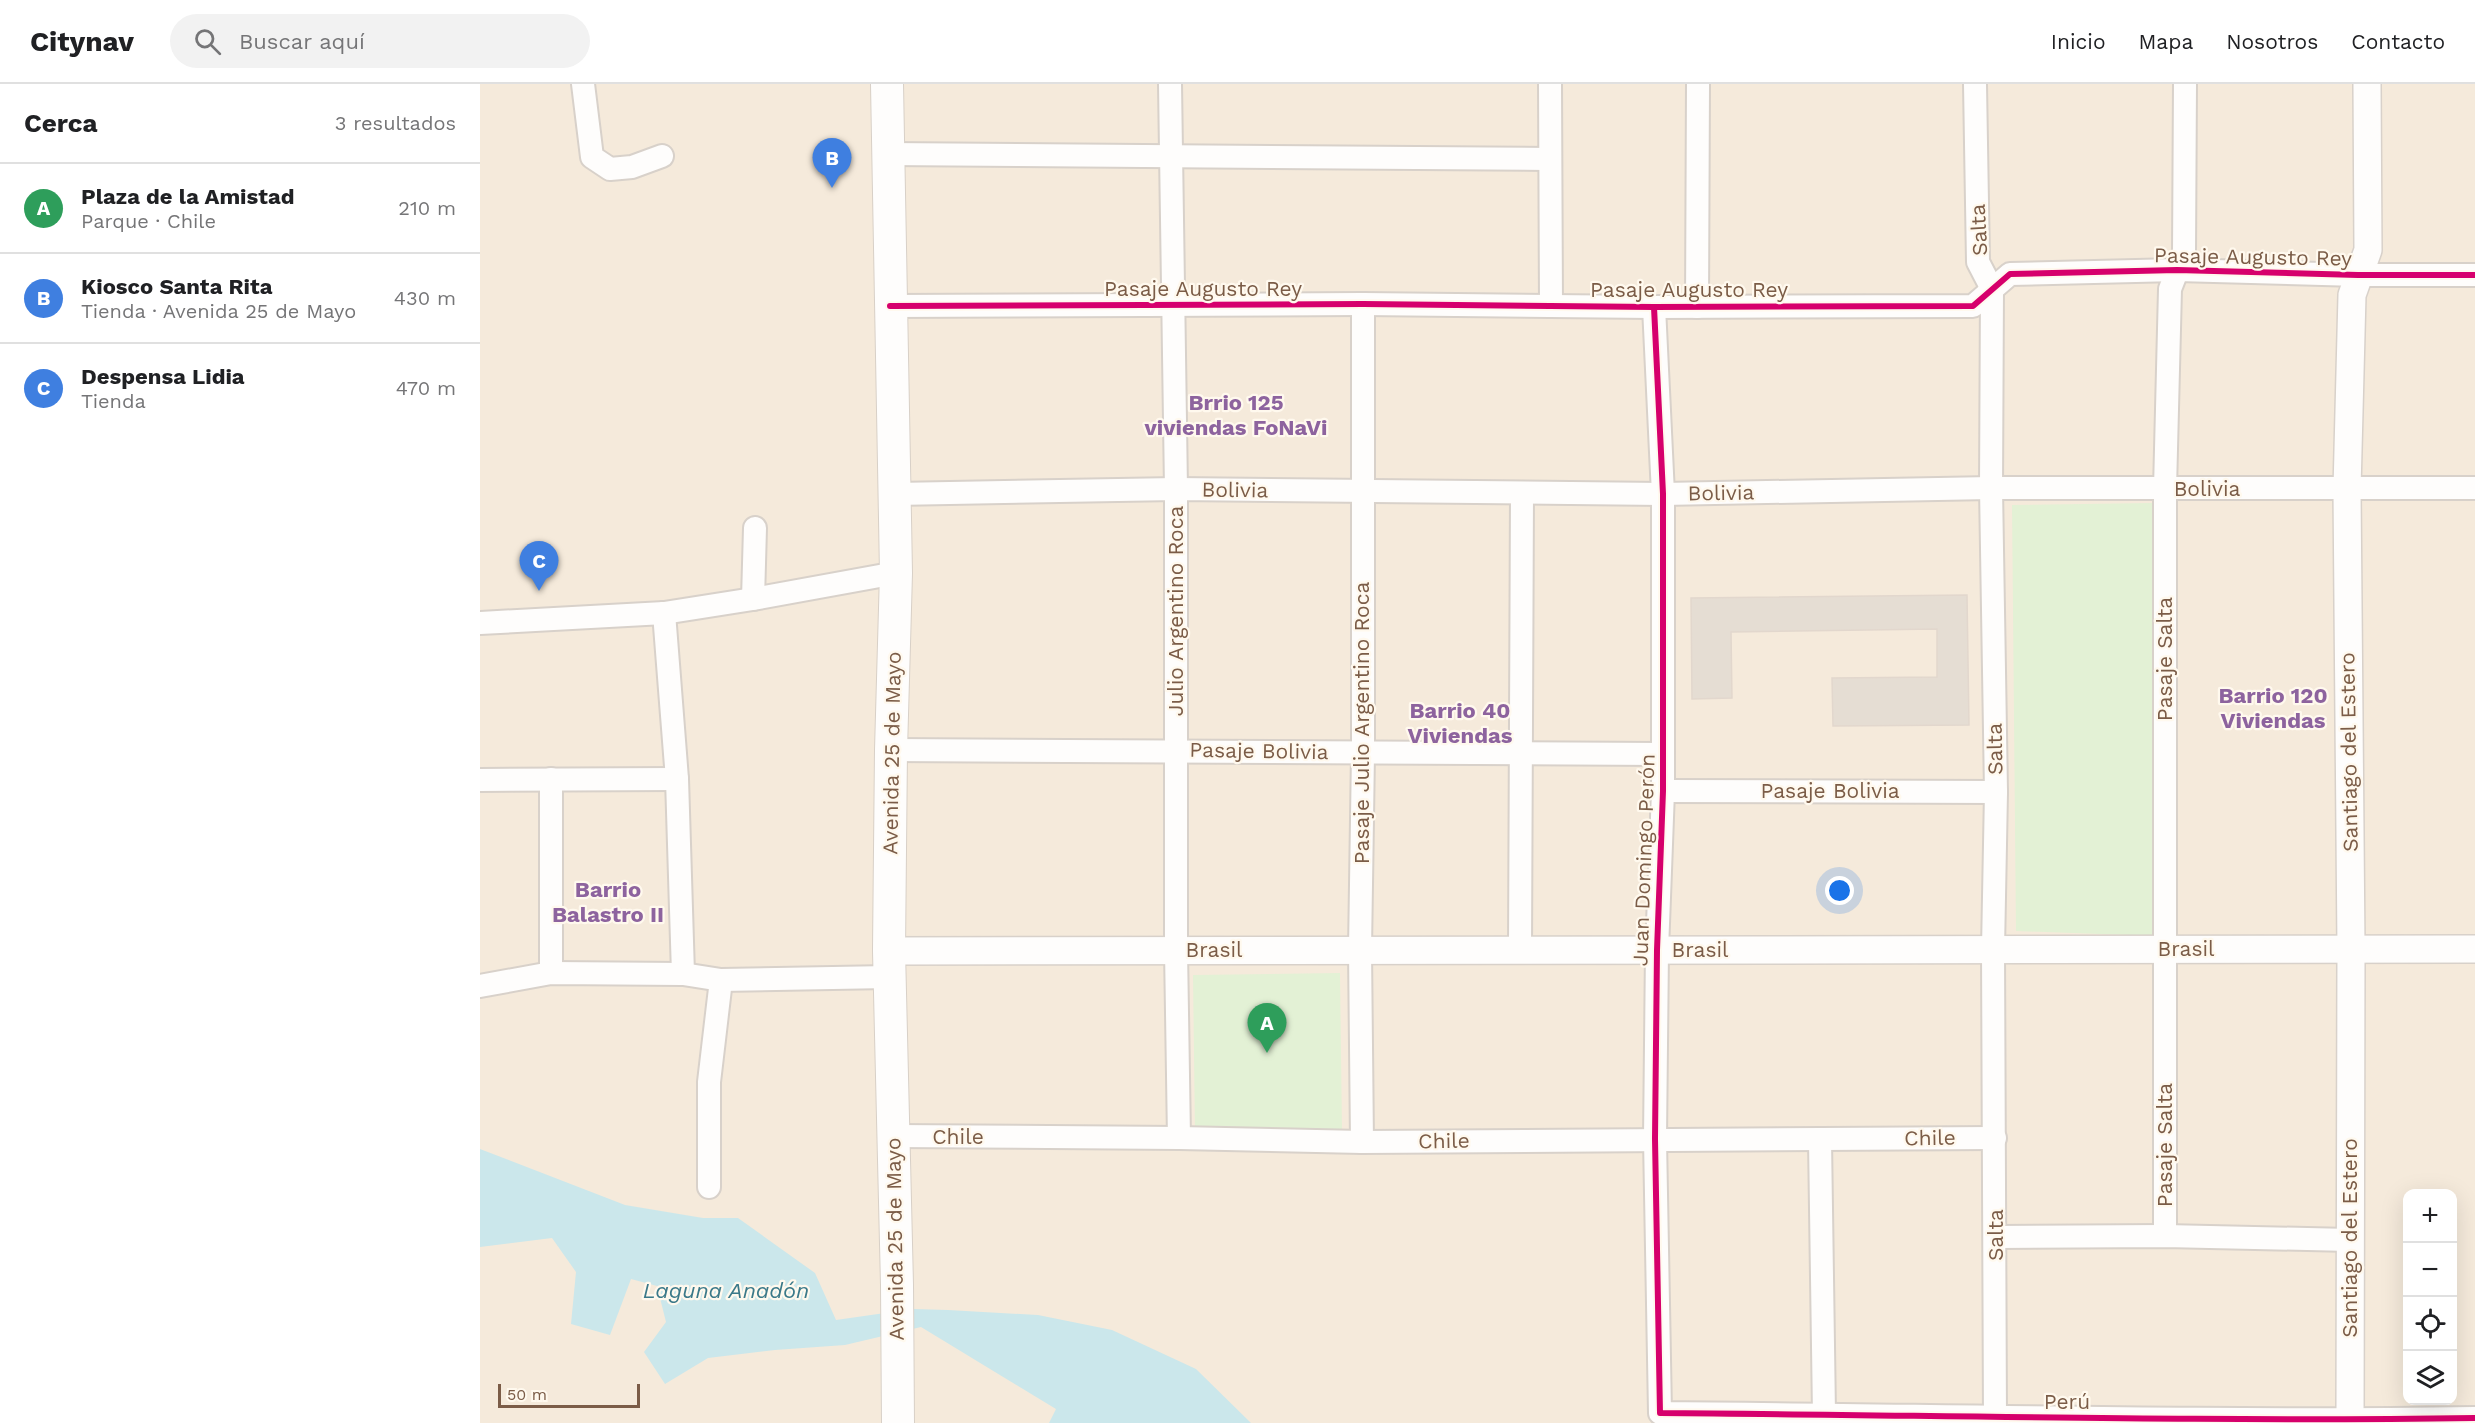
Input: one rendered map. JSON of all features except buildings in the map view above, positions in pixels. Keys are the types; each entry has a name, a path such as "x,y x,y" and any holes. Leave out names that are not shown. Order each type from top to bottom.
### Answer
{"main road":[{"name":"Avenida 25 de Mayo","path":"887,84 896,573 891,750 889,964 898,1423"}],"street":[{"path":"583,84 592,157 610,169 632,167 662,156"},
{"name":"Julio Argentino Roca","path":"1170,84 1176,489 1176,950 1179,1138"},
{"path":"1550,84 1551,306"},
{"path":"1697,307 1698,84"},
{"name":"Salta","path":"1975,84 1978,262 1992,289 1991,488 1996,792 1993,949 1995,1418"},
{"name":"Pasaje Salta","path":"2165,1236 2165,489 2170,289 2184,253 2185,84"},
{"name":"Santiago del Estero","path":"2350,1422 2351,948 2347,489 2352,295 2368,250 2367,84"},
{"path":"887,154 1170,158 1549,159"},
{"name":"Pasaje Augusto Rey","path":"890,306 1363,304 1654,307 1973,306 2010,274 2177,270 2358,275 2475,274"},
{"name":"Pasaje Julio Argentino Roca","path":"1362,1142 1360,950 1363,753 1363,304"},
{"name":"Juan Domingo Perón","path":"1654,307 1663,494 1664,791 1657,950 1655,1139 1660,1413"},
{"name":"Bolivia","path":"895,494 1176,489 1663,494 1991,488 2475,488"},
{"path":"1520,950 1522,493"},
{"path":"753,599 754,528"},
{"path":"480,623 664,613 896,573"},
{"path":"664,613 677,779 683,974"},
{"name":"Pasaje Bolivia","path":"891,750 1664,754"},
{"path":"551,779 551,973"},
{"path":"480,780 677,779"},
{"name":"Pasaje Bolivia","path":"1664,791 1996,792"},
{"name":"Brasil","path":"889,964 1176,950 2475,949"},
{"path":"480,986 551,973 683,974 721,980 889,964"},
{"path":"709,1187 709,1082 721,980"},
{"name":"Chile","path":"893,1136 1362,1142 1995,1138"},
{"path":"1820,1140 1824,1414"},
{"path":"1996,1237 2165,1236 2350,1240"},
{"name":"Perú","path":"1660,1413 2350,1422 2475,1418"}],"shaded area":[{"path":"480,84 2475,84 2475,1423 480,1423"}],"green space":[{"path":"2153,503 2155,936 2016,931 2012,505"},
{"path":"1340,973 1342,1131 1195,1133 1193,975"}],"water":[{"name":"Laguna Anadón","path":"480,1149 625,1205 703,1218 738,1218 815,1273 836,1320 913,1309 948,1310 1038,1315 1112,1330 1196,1369 1251,1423 1049,1423 1056,1409 921,1327 845,1345 708,1358 665,1384 644,1352 666,1322 657,1286 631,1279 610,1335 571,1324 576,1272 552,1238 480,1247"}],"cycle path":[{"path":"890,306 1363,304 1654,307 1973,306 2010,274 2177,270 2358,275 2475,275"},
{"path":"1654,307 1663,494 1663,791 1657,950 1655,1139 1660,1413 2169,1419 2475,1418"}],"place":[{"name":"Kiosco Santa Rita","path":"832,188"},
{"name":"Despensa Lidia","path":"539,591"},
{"name":"Plaza de la Amistad","path":"1267,1053"}],"district":[{"name":"Brrio 125 viviendas FoNaVi","path":"1236,414"},
{"name":"Barrio 120 Viviendas","path":"2273,708"},
{"name":"Barrio 40 Viviendas","path":"1460,722"},
{"name":"Barrio Balastro II","path":"608,902"}]}
